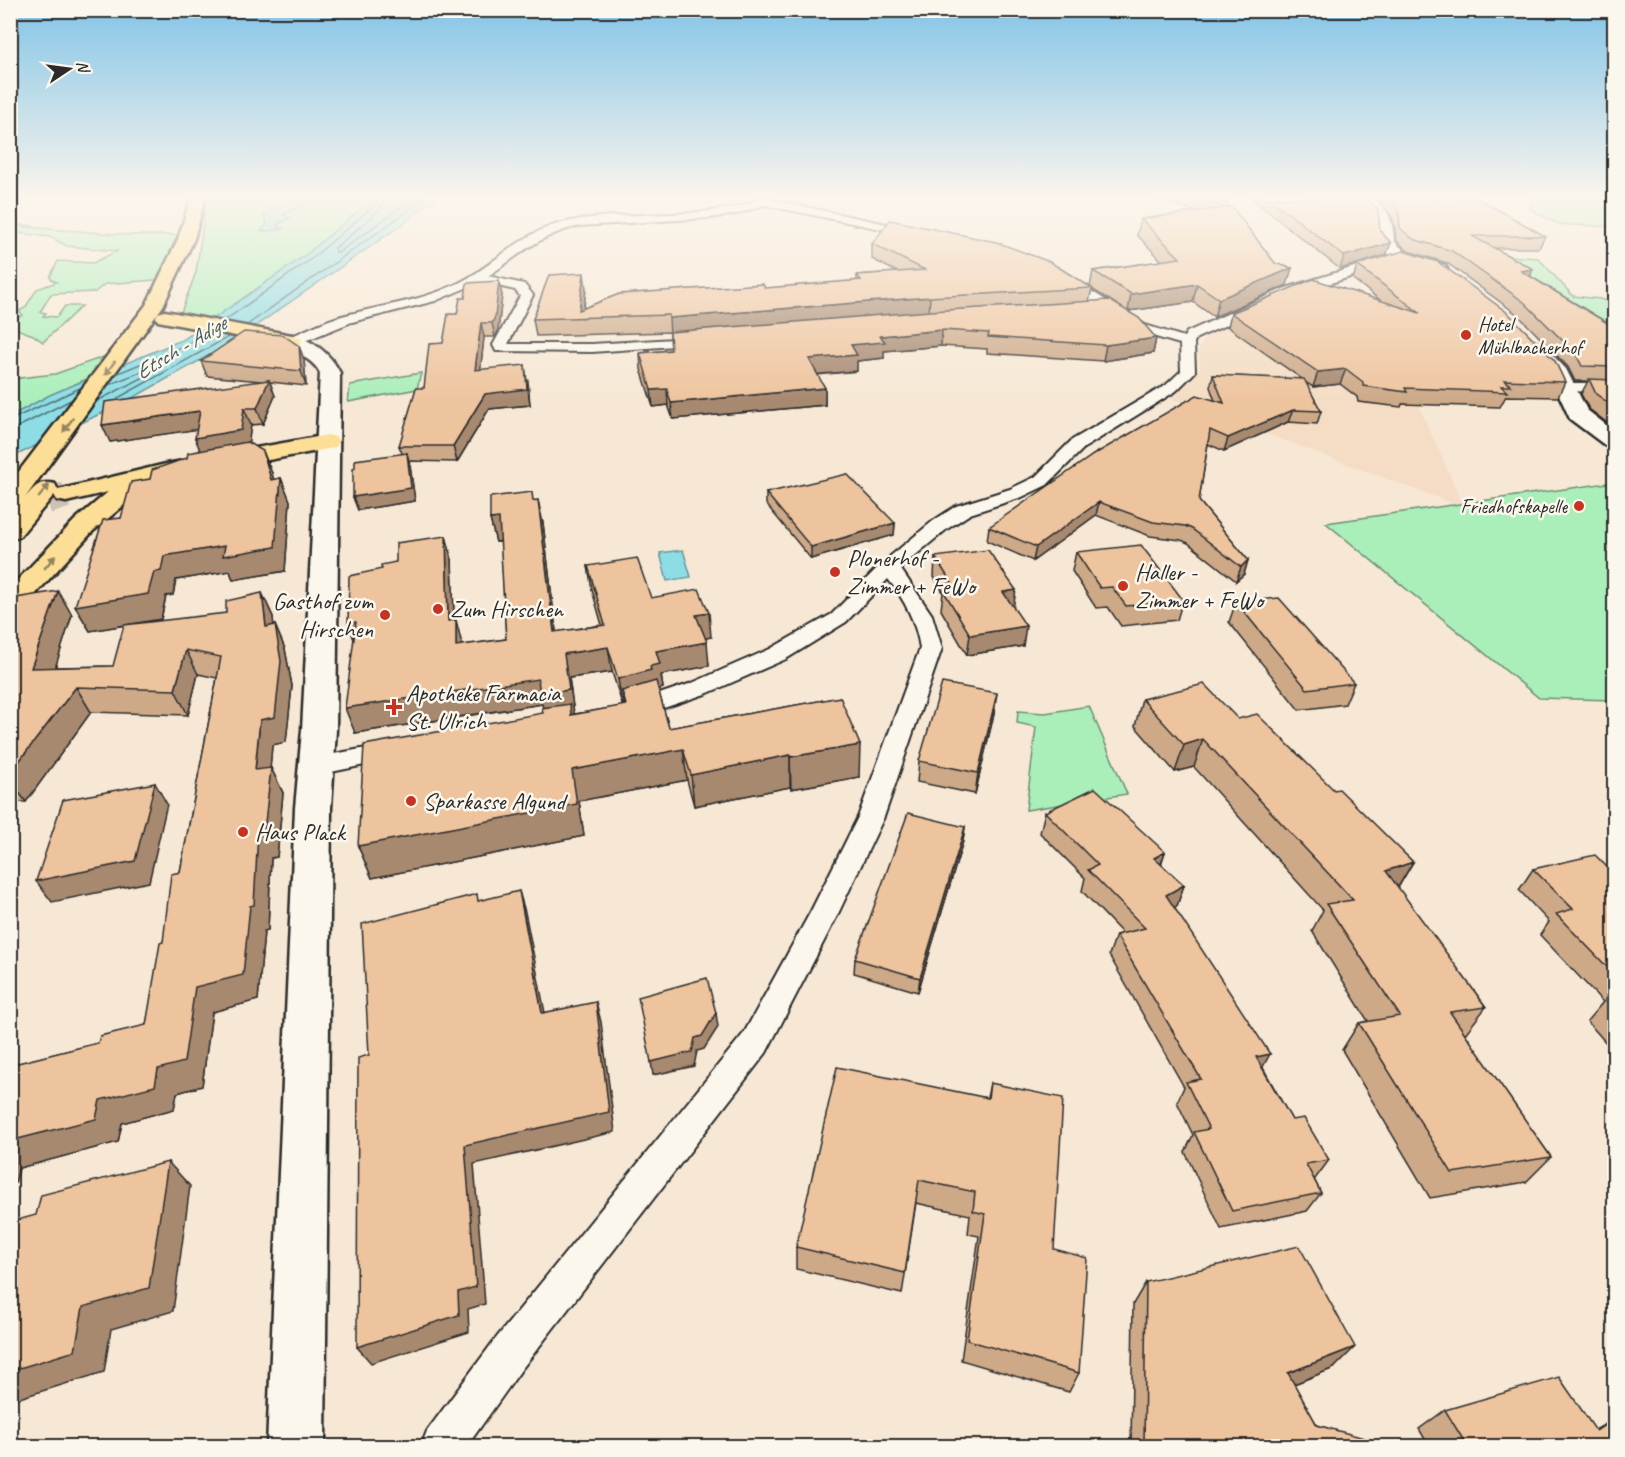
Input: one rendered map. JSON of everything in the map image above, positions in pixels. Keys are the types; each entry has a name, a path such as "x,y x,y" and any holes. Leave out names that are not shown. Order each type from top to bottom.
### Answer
{"main road":[{"path":"10,501 154,306 173,266"},
{"path":"124,381 167,321 186,266"},
{"path":"1434,266 1458,281"},
{"path":"167,321 283,338 312,352 328,367 330,373 314,808 296,1446"},
{"path":"1524,336 1558,373 1578,414 1614,441"},
{"path":"66,495 166,471 328,442"},
{"path":"10,531 76,449"},
{"path":"10,605 72,537 107,503 166,471"}],"street":[{"path":"283,338 445,294 480,278 495,266"},
{"path":"608,717 700,688 778,654 839,618 889,567 919,541 963,510 1016,493 1041,481 1078,444 1171,388 1188,372 1187,342 1192,335 1288,292 1372,266"},
{"path":"1053,273 1151,333 1187,342"},
{"path":"480,278 519,286 525,290 526,295 500,345 501,348 592,348 721,339"},
{"path":"1090,311 1111,309"},
{"path":"1565,388 1614,388"},
{"path":"442,1446 507,1356 755,1043 823,916 871,817 931,648 925,621 913,598 889,567"},
{"path":"317,766 412,748"}],"shaded area":[{"path":"1236,318 1404,363 1422,413 1462,502 1454,504 1170,398 1200,368 1198,349 1207,334"}],"green space":[{"path":"56,266 174,266 168,279 105,284 95,292 51,294 40,312 46,313 43,316 57,317 65,306 82,306 43,342 33,335 11,327 10,321 23,315 19,311 25,308 37,289 57,282 50,277"},
{"path":"197,266 290,266 214,320 180,315"},
{"path":"1498,266 1545,266 1573,296 1600,299 1614,304 1614,349"},
{"path":"106,356 89,378 11,416 11,379 55,374"},
{"path":"421,373 417,389 348,402 350,385"},
{"path":"1614,482 1614,700 1539,698 1326,523"},
{"path":"1089,706 1127,794 1026,810 1036,727 1017,723 1018,711 1045,713"}],"water":[{"name":"Etsch - Adige","path":"290,266 342,266 231,343 138,395 11,458 11,416 50,395 184,339"},
{"path":"683,550 691,577 667,581 660,553"}],"building":[{"path":"917,266 1056,266 1092,288 930,297 669,318 669,315 533,319 549,275 584,273 579,310 619,294 763,284 765,288 861,280 857,275 925,270"},
{"path":"1127,266 1285,266 1292,268 1219,299 1197,284 1131,294 1093,271"},
{"path":"1358,266 1443,266 1508,313 1555,361 1565,382 1505,380 1511,386 1501,386 1507,392 1405,388 1407,392 1363,386 1363,382 1346,369 1318,372 1231,313 1313,279 1420,313"},
{"path":"1473,266 1527,266 1533,269 1521,271 1614,327 1614,367 1582,366 1575,353 1524,302"},
{"path":"499,281 495,317 492,323 481,323 475,370 525,365 527,389 485,394 453,446 399,446 416,388 424,388 429,344 443,343 448,314 457,314 460,298 465,298 467,283"},
{"path":"1109,300 1139,318 1156,338 1106,345 988,337 989,333 942,330 880,336 885,342 851,345 857,355 809,359 825,388 671,403 667,389 651,390 640,353 671,350 670,332 930,311"},
{"path":"244,332 283,335 299,346 301,371 201,361"},
{"path":"1213,375 1304,379 1321,411 1293,410 1228,438 1210,430 1199,501 1248,560 1241,567 1192,529 1153,522 1099,502 1036,547 989,527 1093,455 1197,395 1224,403"},
{"path":"1589,379 1614,380 1614,407 1596,394"},
{"path":"269,380 257,408 244,408 241,430 195,438 200,411 102,425 105,402"},
{"path":"247,442 263,451 271,480 281,478 275,547 223,556 225,546 164,556 161,571 154,572 148,594 75,606 103,520 121,518 131,482 150,479 152,470 187,458 188,453"},
{"path":"407,453 411,488 353,497 355,460"},
{"path":"847,474 895,523 811,547 766,493"},
{"path":"532,492 533,501 538,500 554,632 605,625 588,566 637,558 651,598 699,589 709,613 696,615 707,642 656,651 660,664 650,666 651,670 618,679 608,647 564,654 569,690 540,694 538,679 345,708 356,622 348,623 349,576 382,569 381,565 396,562 396,543 446,536 448,621 456,620 456,646 506,639 499,518 490,519 490,497"},
{"path":"1141,545 1183,600 1126,606 1112,587 1100,588 1076,552"},
{"path":"988,550 1016,590 1003,592 1026,626 970,635 943,590 955,588 935,557"},
{"path":"58,591 31,668 113,666 124,625 226,613 226,601 262,593 266,627 275,625 281,661 275,717 260,720 255,770 271,768 264,832 258,833 254,905 250,906 243,975 195,987 184,1062 158,1069 155,1086 100,1100 96,1119 10,1141 10,1065 98,1043 100,1036 146,1025 160,943 163,942 171,874 180,872 221,657 186,650 175,690 76,687 10,773 10,599"},
{"path":"1279,598 1354,683 1307,689 1236,602"},
{"path":"656,681 669,728 840,697 860,745 790,757 790,755 691,775 683,749 572,770 577,804 358,846 364,745 543,713 542,708 570,704 571,715 626,705 622,691"},
{"path":"942,683 997,693 978,773 919,761"},
{"path":"1204,684 1238,719 1257,714 1334,790 1339,789 1413,862 1386,871 1486,1007 1450,1012 1551,1157 1452,1173 1359,1023 1400,1016 1326,904 1353,900 1203,739 1184,745 1142,699"},
{"path":"155,783 135,861 36,881 63,800"},
{"path":"1095,788 1165,852 1154,858 1184,885 1166,895 1270,1054 1256,1057 1292,1120 1304,1118 1329,1160 1306,1164 1321,1193 1232,1211 1194,1132 1209,1129 1186,1082 1201,1079 1116,935 1145,928 1088,870 1098,865 1045,812"},
{"path":"908,813 965,827 920,978 855,959"},
{"path":"1595,855 1614,874 1614,974 1556,914 1573,909 1533,869"},
{"path":"519,891 542,1013 596,1002 609,1112 465,1145 476,1287 458,1292 459,1315 357,1347 358,1058 369,1055 362,924 477,894 478,901"},
{"path":"707,978 716,1013 702,1036 695,1038 692,1052 651,1062 638,997"},
{"path":"1614,998 1614,1011 1605,1000"},
{"path":"837,1067 988,1098 990,1083 1063,1098 1054,1249 1087,1258 1079,1373 967,1340 985,1214 973,1211 975,1192 919,1180 905,1273 796,1247"},
{"path":"168,1162 149,1288 83,1307 75,1351 10,1371 10,1222 36,1215 41,1195"},
{"path":"1299,1246 1355,1347 1288,1373 1317,1425 1379,1442 1379,1446 1144,1446 1146,1282"},
{"path":"1559,1377 1596,1431 1611,1421 1614,1424 1614,1446 1467,1446 1445,1410"}],"tunnel":[{"path":"10,513 66,495"}],"place":[{"name":"Hotel Mühlbacherhof","path":"1466,335"},
{"name":"Friedhofskapelle","path":"1579,506"},
{"name":"Plonerhof - Zimmer + FeWo","path":"835,572"},
{"name":"Haller - Zimmer + FeWo","path":"1123,586"},
{"name":"Zum Hirschen","path":"438,609"},
{"name":"Gasthof zum Hirschen","path":"385,615"},
{"name":"Apotheke Farmacia St. Ulrich","path":"394,707"},
{"name":"Sparkasse Algund","path":"411,801"},
{"name":"Haus Plack","path":"243,832"}]}
